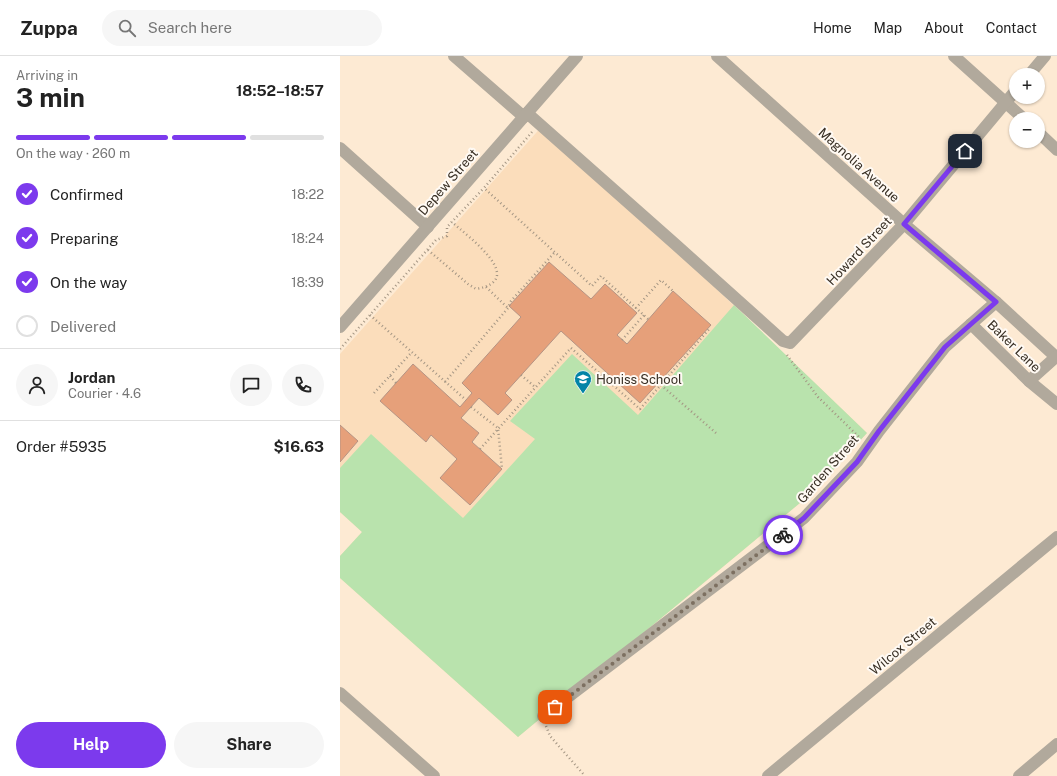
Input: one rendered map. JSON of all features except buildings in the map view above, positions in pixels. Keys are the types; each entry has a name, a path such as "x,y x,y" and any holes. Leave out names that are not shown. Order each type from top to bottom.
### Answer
{"street":[{"path":"454,56 675,244 783,341"},
{"name":"Depew Street","path":"340,327 577,56"},
{"name":"Magnolia Avenue","path":"717,56 904,224 996,302 1056,356"},
{"path":"954,56 1017,112"},
{"path":"1035,68 1046,56"},
{"name":"Howard Street","path":"783,341 790,343 798,337 904,224 1009,98"},
{"path":"1045,139 1057,150"},
{"path":"340,148 428,227"},
{"name":"Garden Street","path":"543,716 804,518 857,462 945,347 996,302"},
{"name":"Baker Lane","path":"971,324 1029,381 1057,404"},
{"path":"1029,381 1056,356"},
{"name":"Wilcox Street","path":"768,776 1057,537"},
{"path":"340,693 434,776"},
{"path":"1019,776 1057,744"}],"path":[{"path":"340,349 436,240 447,236 447,227 484,188 535,129"},
{"path":"484,188 592,286 601,276 648,319"},
{"path":"428,250 476,289 490,286 496,279 498,272 490,256 452,222"},
{"path":"445,382 508,308 511,301 555,252"},
{"path":"636,308 661,280 673,292"},
{"path":"486,287 508,308"},
{"path":"370,315 466,400"},
{"path":"622,340 644,315"},
{"path":"480,449 571,348 640,409 710,328"},
{"path":"783,341 780,347 818,397 868,446"},
{"path":"374,393 412,352"},
{"path":"521,375 535,387"},
{"path":"390,376 396,383"},
{"path":"661,385 716,433"},
{"path":"471,407 498,428 502,469"},
{"path":"543,716 550,736 585,776"}],"shaded area":[{"name":"Honiss School","path":"544,124 867,433 812,493 518,737 340,578 340,556 362,532 340,512 340,354"}],"green space":[{"path":"734,305 867,433 812,493 518,737 340,578 340,556 362,532 340,512 340,468 371,434 463,518 535,439 510,421 572,354 638,415"}],"way so far":[{"path":"555,707 783,535"}],"place":[{"name":"Honiss School","path":"583,394"}],"route":[{"path":"783,535 804,518 857,462 879,431 945,347 996,302 904,224 965,151"}]}
